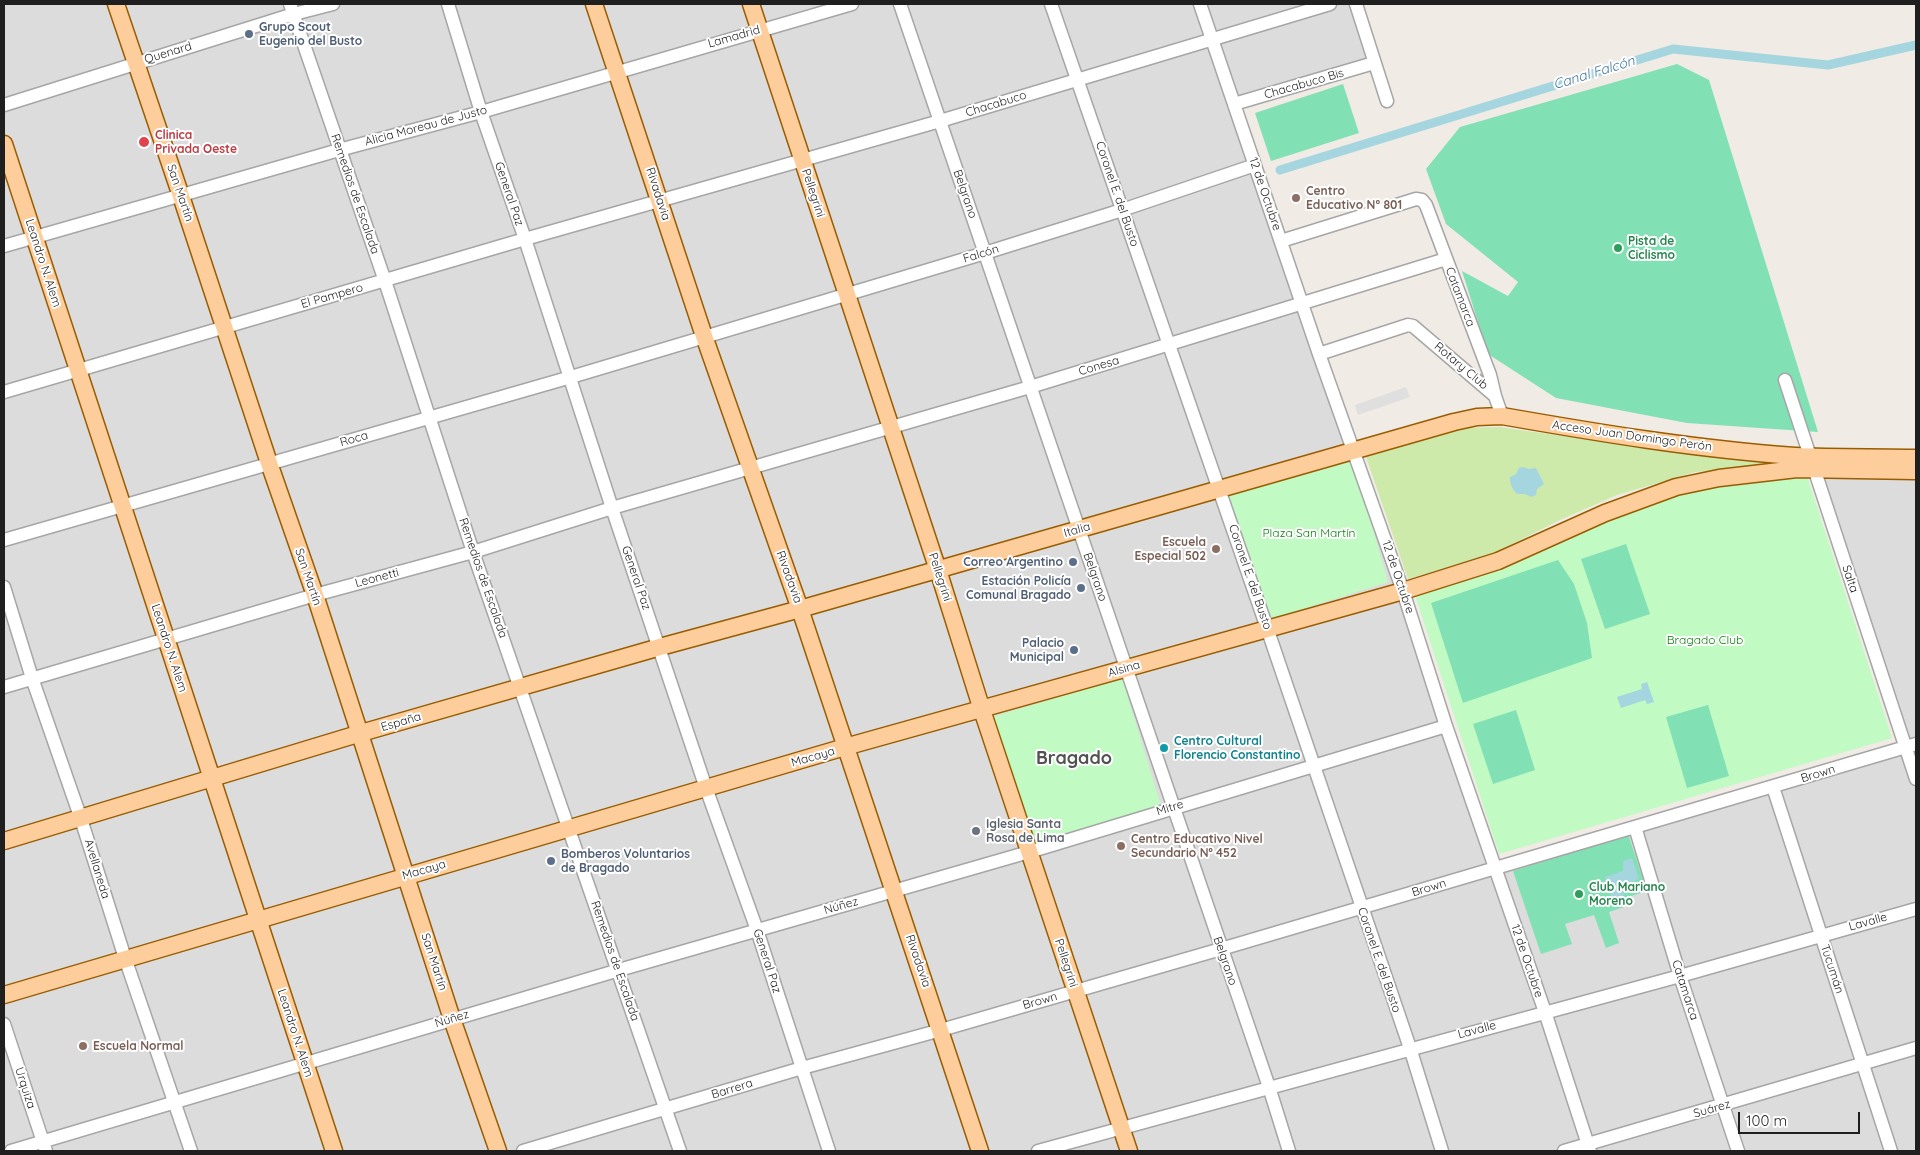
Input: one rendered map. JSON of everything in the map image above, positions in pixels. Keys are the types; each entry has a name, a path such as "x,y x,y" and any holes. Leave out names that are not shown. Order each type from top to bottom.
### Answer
{"main road":[{"name":"San Martín","path":"116,4 268,463 361,733 452,1019 498,1151"},
{"name":"Rivadavia","path":"594,4 704,336 800,609 942,1030 980,1151"},
{"name":"Pellegrini","path":"751,4 938,570 982,710 1129,1151"},
{"name":"Leandro N. Alem","path":"4,144 334,1151"},
{"name":"Acceso Juan Domingo Perón","path":"1353,451 1454,422 1477,417 1502,416 1683,445 1788,455 1811,462 1916,471"},
{"name":"Italia","path":"800,609 1353,451"},
{"name":"Acceso Juan Domingo Perón","path":"1403,591 1504,559 1605,513 1676,487 1811,462 1916,458"},
{"name":"Alsina","path":"845,747 1403,591"},
{"name":"España","path":"4,841 361,733 800,609"},
{"name":"Macaya","path":"4,994 845,747"}],"street":[{"name":"Quenard","path":"4,105 136,63 292,9 333,4"},
{"name":"General Paz","path":"448,4 481,112 525,239 612,508 706,788 757,930 829,1151"},
{"name":"Lamadrid","path":"617,72 852,4"},
{"name":"Belgrano","path":"900,4 1269,1087 1289,1151"},
{"name":"Coronel E. del Busto","path":"1052,4 1410,1048 1442,1151"},
{"name":"12 de Octubre","path":"1200,4 1302,304 1403,591 1446,726 1545,1012 1589,1148"},
{"name":"Chacabuco","path":"660,200 940,121 1330,4"},
{"path":"1356,4 1387,101"},
{"name":"Remedios de Escalada","path":"292,9 385,280 473,552 667,1108 680,1151"},
{"name":"Chacabuco Bis","path":"1234,104 1374,63"},
{"name":"Alicia Moreau de Justo","path":"4,246 617,72"},
{"name":"Falcón","path":"704,336 985,253 1122,210 1255,165"},
{"name":"Catamarca","path":"1281,241 1416,199 1422,200 1426,205 1490,375 1495,396"},
{"name":"El Pampero","path":"4,392 224,326 660,200"},
{"name":"Conesa","path":"750,469 1170,344 1446,259"},
{"name":"Rotary Club","path":"1320,354 1408,325 1414,326 1495,396 1502,416"},
{"name":"Roca","path":"4,540 430,418 704,336"},
{"name":"Salta","path":"1785,380 1811,462 1911,746 1916,779"},
{"name":"Leonetti","path":"4,687 473,552 612,508 750,469"},
{"name":"Avellaneda","path":"4,587 32,678 81,819 125,958 190,1151"},
{"name":"Mitre","path":"894,892 1446,726"},
{"name":"Brown","path":"942,1030 1221,950 1911,746"},
{"name":"Tucumán","path":"1773,787 1891,1151"},
{"name":"Catamarca","path":"1635,827 1680,976 1738,1151"},
{"name":"Núñez","path":"11,1151 44,1146 174,1103 305,1065 452,1019 894,892"},
{"name":"Lavalle","path":"1038,1151 1410,1048 1680,976 1916,909"},
{"name":"Urquiza","path":"4,1024 44,1146"},
{"name":"Barrera","path":"523,1151 802,1068 942,1030"},
{"name":"Suárez","path":"1564,1151 1589,1148 1916,1048"}],"shaded area":[{"path":"4,4 1356,4 1374,63 1235,104 1494,869 1906,747 1813,468 1916,471 1916,1151 4,1151"},
{"path":"1406,387 1410,397 1358,415 1355,405"}],"green space":[{"name":"Pista de Ciclismo","path":"1677,64 1709,80 1818,432 1687,423 1556,398 1488,354 1462,271 1508,296 1518,282 1446,224 1426,169 1460,127"},
{"path":"1343,84 1359,133 1271,161 1255,113"},
{"path":"1500,427 1680,451 1790,458 1789,466 1695,472 1617,495 1560,520 1492,554 1408,579 1365,454 1459,428"},
{"name":"Plaza San Martín","path":"1352,455 1388,582 1271,619 1227,490"},
{"name":"Bragado Club","path":"1797,473 1808,479 1892,738 1499,854 1416,598 1421,589 1512,565 1607,519 1704,484"},
{"path":"1626,544 1650,614 1605,629 1581,559"},
{"path":"1558,560 1574,584 1587,623 1592,658 1463,703 1431,603"},
{"path":"1122,678 1161,806 1031,845 992,717"},
{"path":"1708,705 1729,776 1687,788 1666,717"},
{"path":"1516,710 1535,770 1493,784 1473,724"},
{"name":"Club Mariano Moreno","path":"1628,834 1647,891 1628,897 1630,905 1609,912 1619,943 1606,948 1594,915 1565,924 1572,944 1541,954 1513,871"}],"water":[{"path":"1519,468 1529,469 1536,468 1544,484 1537,489 1536,495 1531,497 1525,494 1517,494 1511,484 1510,477 1516,474"},
{"path":"1647,682 1654,702 1647,704 1645,700 1621,708 1617,697 1642,689 1641,684"},
{"path":"1632,858 1639,879 1624,885 1623,901 1614,905 1605,877 1623,871 1623,861"}],"waterway":[{"name":"Canal Falcón","path":"1280,170 1673,49 1828,65 1916,45"}],"place":[{"name":"Grupo Scout Eugenio del Busto","path":"249,34"},
{"name":"Clinica Privada Oeste","path":"144,142"},
{"name":"Centro Educativo N° 801","path":"1296,198"},
{"name":"Pista de Ciclismo","path":"1618,248"},
{"name":"Escuela Especial 502","path":"1216,549"},
{"name":"Correo Argentino","path":"1073,562"},
{"name":"Estación Policía Comunal Bragado","path":"1081,588"},
{"name":"Palacio Municipal","path":"1074,650"},
{"name":"Centro Cultural Florencio Constantino","path":"1164,748"},
{"name":"Iglesia Santa Rosa de Lima","path":"976,831"},
{"name":"Centro Educativo Nivel Secundario Nº 452","path":"1121,846"},
{"name":"Bomberos Voluntarios de Bragado","path":"551,861"},
{"name":"Club Mariano Moreno","path":"1579,894"},
{"name":"Escuela Normal","path":"83,1046"}],"district":[{"name":"Bragado","path":"1074,759"}]}
